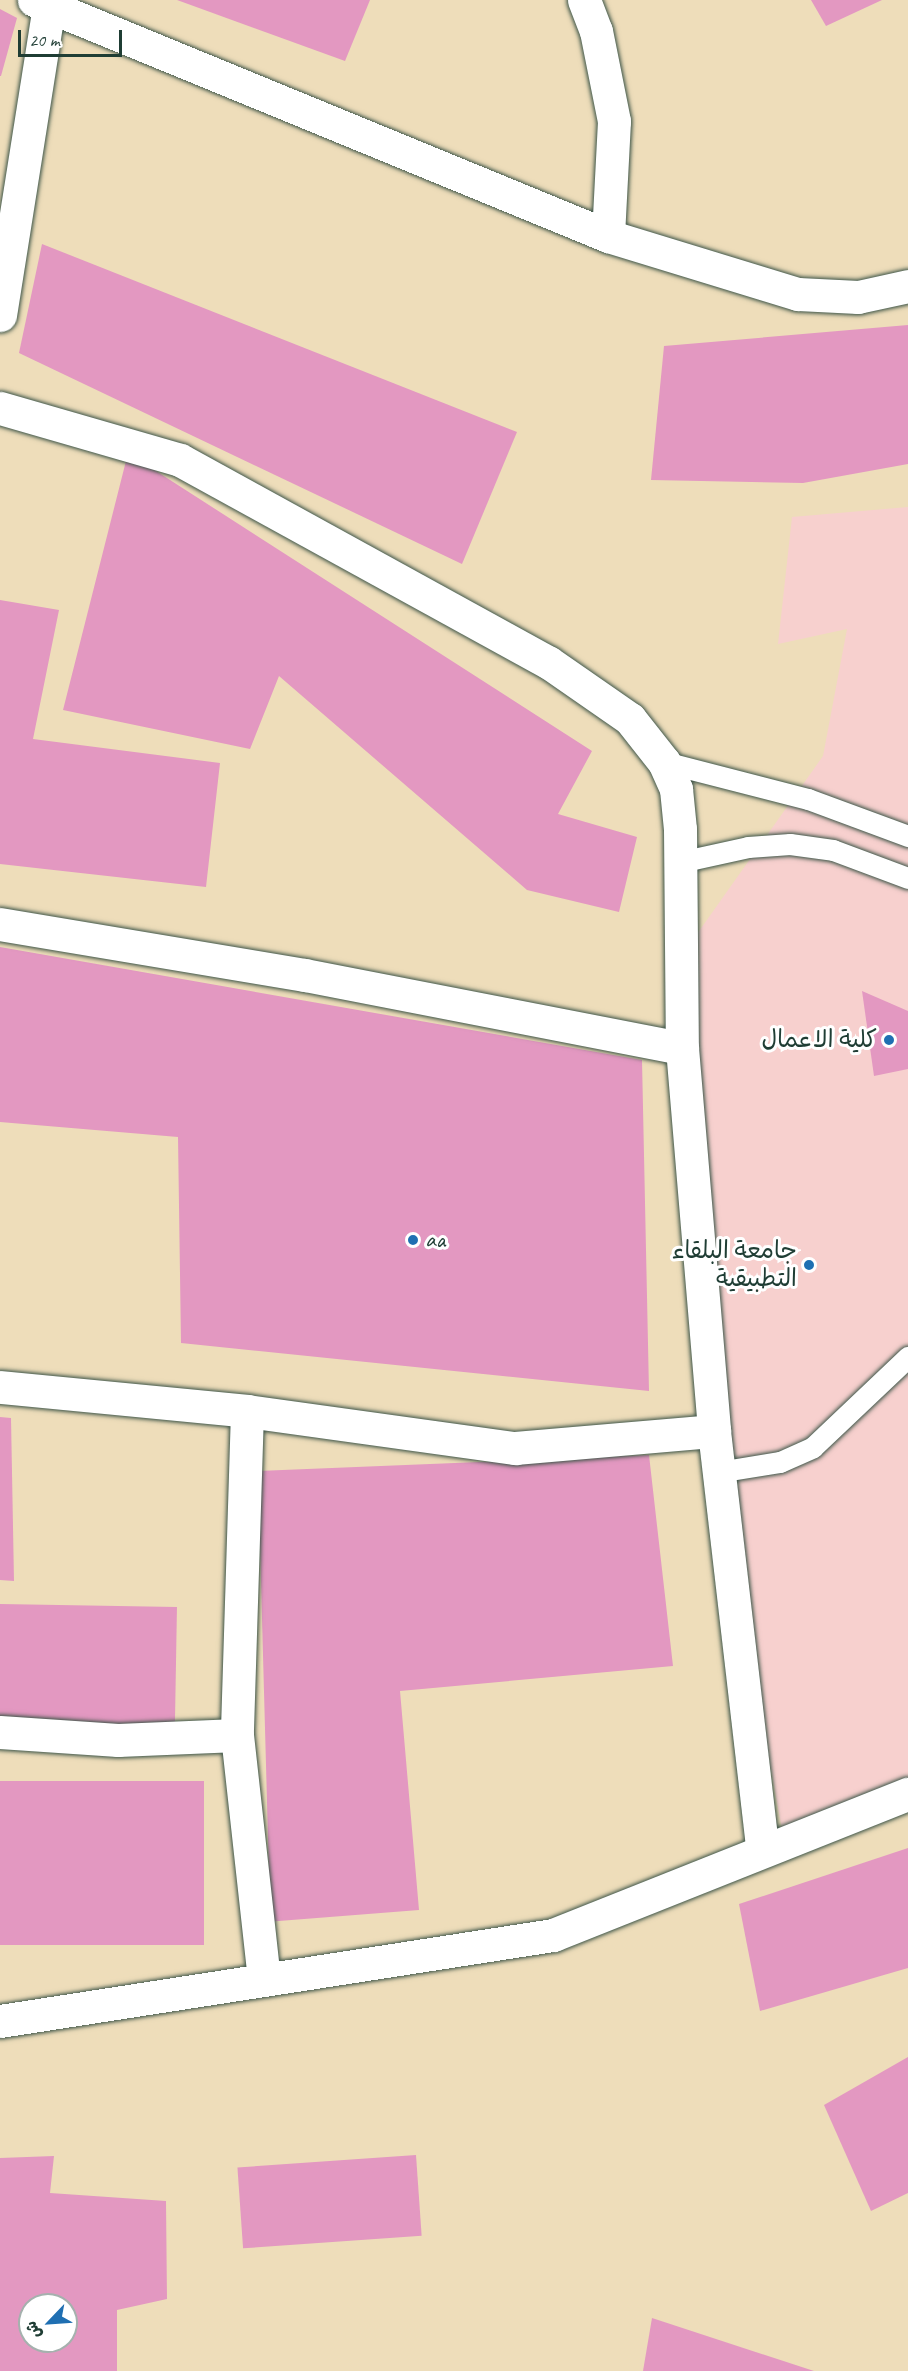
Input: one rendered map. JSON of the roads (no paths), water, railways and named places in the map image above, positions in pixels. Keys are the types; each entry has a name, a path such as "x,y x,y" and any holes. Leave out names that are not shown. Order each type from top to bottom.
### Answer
{"street":[{"path":"584,0 596,31 614,121 608,236"},
{"path":"0,315 42,4 608,236 798,294 858,297 908,286"},
{"path":"0,408 180,460 548,662 630,719 664,762 676,789 680,862 682,1048 714,1431 762,1849"},
{"path":"0,924 305,975 682,1048"},
{"path":"0,1387 248,1411 515,1448 714,1431"},
{"path":"248,1411 237,1735 264,1979"},
{"path":"0,1732 118,1740 237,1735"},
{"path":"0,2021 553,1935 762,1849 908,1794"}],"lane":[{"path":"664,762 817,802 908,836"},
{"path":"680,862 748,847 790,844 833,850 908,878"},
{"path":"718,1472 780,1462 813,1447 908,1357"}],"place":[{"name":"كلية الاعمال","path":"889,1040"},
{"name":"aa","path":"413,1240"},
{"name":"جامعة البلقاء التطبيقية","path":"809,1265"}]}
